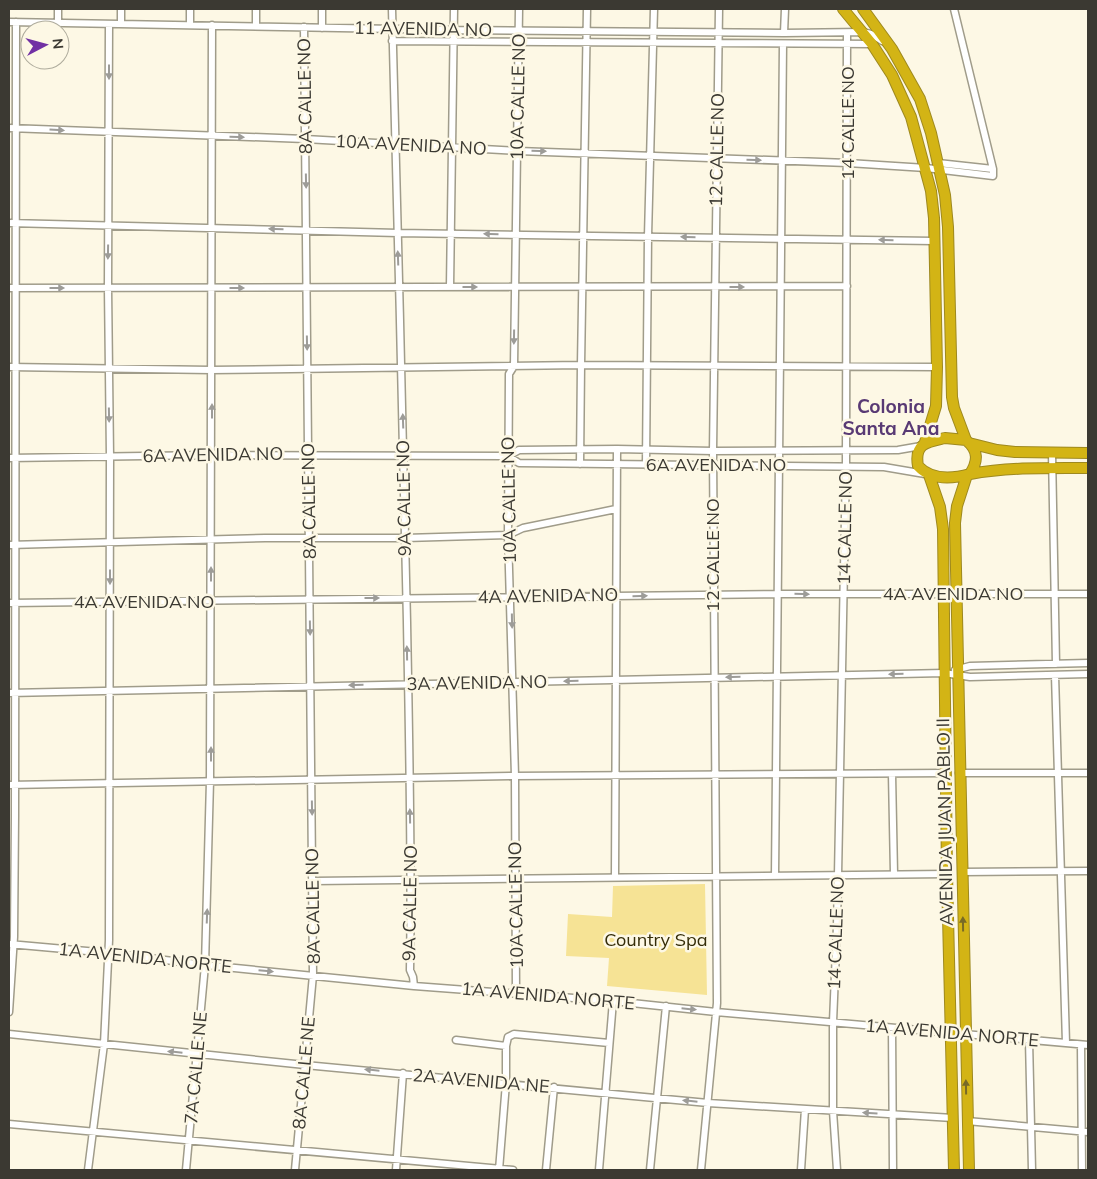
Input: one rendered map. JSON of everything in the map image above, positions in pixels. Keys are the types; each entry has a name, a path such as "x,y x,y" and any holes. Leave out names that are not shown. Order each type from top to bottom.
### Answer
{"highway":[{"path":"843,9 872,44 892,75 911,117 926,168 932,200 937,367 936,406 916,459 918,466 927,474 946,478 999,469 1088,468"},
{"path":"863,9 892,49 920,99 932,133 946,203 952,397 954,408 968,442 977,455 976,464 969,474"},
{"path":"934,241 941,245 942,280 949,299"},
{"path":"923,444 953,438 1006,451 1088,452"},
{"name":"AVENIDA JUAN PABLO II","path":"927,474 940,507 943,529 947,874 954,1170"},
{"name":"AVENIDA JUAN PABLO II","path":"969,474 957,506 956,523 969,1170"}],"street":[{"path":"121,9 121,24"},
{"path":"190,9 190,25"},
{"path":"256,9 256,26"},
{"path":"322,9 322,28"},
{"name":"9A CALLE NO","path":"392,9 404,455 412,880 410,970 414,986"},
{"path":"450,287 454,9"},
{"name":"10A CALLE NO","path":"516,994 515,776 508,535 508,456 509,374 514,366 519,9"},
{"path":"580,464 587,9"},
{"path":"646,465 648,236 654,9"},
{"name":"12 CALLE NO","path":"701,1170 716,1012 713,451 719,9"},
{"path":"784,34 785,9"},
{"name":"10A AVENIDA NO","path":"12,128 395,143 518,151 939,167 993,173 954,9"},
{"path":"9,1012 11,944 12,545 16,458 16,367 12,288 16,223 12,128 12,22"},
{"name":"11 AVENIDA NO","path":"70,22 784,34 863,32"},
{"path":"88,1170 104,1044 109,953 109,24"},
{"name":"7A CALLE NE","path":"186,1170 205,965 210,781 212,25"},
{"name":"8A CALLE NO","path":"304,27 313,975"},
{"path":"863,32 876,36 892,49"},
{"name":"14 CALLE NO","path":"838,1170 833,1110 833,1022 838,875 846,466 847,33"},
{"name":"11 AVENIDA NO","path":"392,41 872,44"},
{"path":"775,876 783,44"},
{"path":"9,223 398,233 934,241"},
{"path":"12,288 847,286"},
{"path":"9,367 212,370 514,366 937,367"},
{"name":"6A AVENIDA NO","path":"9,458 308,454 508,456 519,450 617,448 713,451 898,450 923,444"},
{"path":"615,877 617,448"},
{"path":"1052,453 1056,664"},
{"name":"6A AVENIDA NO","path":"508,456 519,463 884,467 927,474"},
{"path":"12,545 110,541 508,535 522,528 616,509"},
{"name":"4A AVENIDA NO","path":"12,603 211,602 511,596 1088,594"},
{"name":"3A AVENIDA NO","path":"12,693 944,673 958,672 970,666 1088,663"},
{"name":"3A AVENIDA NO","path":"958,672 970,677 1088,674"},
{"path":"1056,675 1066,1043"},
{"path":"12,784 515,776 946,773"},
{"path":"960,773 1088,773"},
{"path":"892,774 894,874"},
{"path":"962,872 1088,871"},
{"path":"312,881 947,874"},
{"name":"1A AVENIDA NORTE","path":"11,944 414,986 613,1001 1085,1045"},
{"name":"8A CALLE NE","path":"295,1170 313,975"},
{"path":"599,1170 613,1001"},
{"path":"650,1170 666,1006"},
{"path":"892,1028 893,1170"},
{"name":"2A AVENIDA NE","path":"9,1034 305,1065 605,1093 805,1109 953,1118"},
{"path":"499,1170 508,1036 514,1034 609,1043"},
{"path":"456,1040 506,1046"},
{"path":"1029,1040 1032,1170"},
{"path":"1082,1170 1080,1131 1085,1045"},
{"path":"396,1170 402,1074"},
{"path":"546,1170 554,1088"},
{"path":"801,1170 805,1109"},
{"path":"967,1121 1088,1132"},
{"path":"9,1124 397,1160 450,1168 512,1170"}],"green space":[{"name":"Country Spa","path":"705,884 707,995 607,986 609,958 566,956 568,914 612,917 613,886"}],"district":[{"name":"Colonia Santa Ana","path":"891,417"}]}
